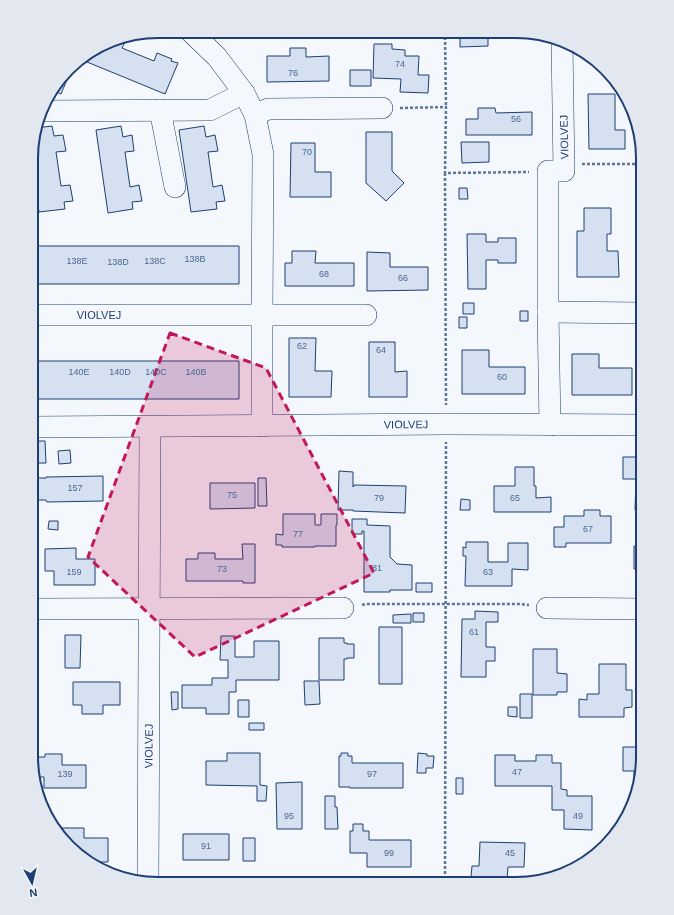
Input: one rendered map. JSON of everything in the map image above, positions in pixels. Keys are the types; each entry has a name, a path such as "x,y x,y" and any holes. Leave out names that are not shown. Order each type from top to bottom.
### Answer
{"street":[{"path":"197,38 217,57 244,93 255,115 263,154 262,426"},
{"name":"VIOLVEJ","path":"550,425 548,312 562,47"},
{"path":"47,111 210,110 244,93"},
{"path":"255,115 268,109 382,108"},
{"path":"160,110 175,187"},
{"path":"548,312 636,313"},
{"name":"VIOLVEJ","path":"38,315 366,315"},
{"name":"VIOLVEJ","path":"38,427 446,424 636,425"},
{"name":"VIOLVEJ","path":"148,876 150,427"},
{"path":"38,609 343,608"},
{"path":"547,608 636,609"}],"path":[{"path":"445,38 445,877"},
{"path":"382,108 446,107"},
{"path":"446,173 636,164"},
{"path":"343,608 366,604 520,604 547,608"}],"highlighted area":[{"path":"170,333 266,368 374,573 195,657 88,557"}],"building":[{"path":"460,38 488,38 488,46 460,47"},
{"path":"125,43 122,48 154,61 157,53 172,59 171,61 178,63 165,94 87,62 98,54"},
{"path":"374,44 392,44 392,49 405,50 405,56 419,56 418,75 429,75 428,93 400,92 401,79 373,78"},
{"path":"290,48 306,48 306,57 329,56 329,81 267,82 267,56 290,56"},
{"path":"350,70 371,70 371,86 350,86"},
{"path":"66,81 61,94 57,92"},
{"path":"588,94 615,94 615,130 625,130 625,149 589,149"},
{"path":"478,108 495,108 496,113 532,112 532,135 466,135 466,119 478,119"},
{"path":"52,126 54,136 63,135 66,151 56,152 61,186 70,185 73,201 64,202 65,209 39,212 38,158 42,127"},
{"path":"121,126 123,137 132,135 134,151 125,152 130,187 139,185 142,201 132,202 133,209 108,213 96,130"},
{"path":"204,126 206,137 215,135 218,151 208,152 213,187 222,185 225,201 216,202 217,209 191,212 179,130"},
{"path":"366,132 392,132 392,171 404,183 386,201 366,183"},
{"path":"461,142 489,142 489,162 462,163"},
{"path":"291,143 315,143 315,172 331,172 331,197 290,197"},
{"path":"459,188 467,188 468,199 459,199"},
{"path":"584,208 611,208 611,234 607,234 607,251 618,251 619,277 577,277 577,231 584,231"},
{"path":"467,234 486,234 486,242 498,242 498,238 516,238 516,263 498,263 498,260 486,260 486,289 468,289"},
{"path":"38,246 239,246 239,284 38,284"},
{"path":"292,251 316,251 315,263 354,263 354,286 285,286 285,263 292,263"},
{"path":"367,252 390,253 390,267 428,267 428,290 367,291"},
{"path":"463,303 474,303 474,314 463,314"},
{"path":"520,311 528,311 528,321 520,321"},
{"path":"459,317 467,317 467,328 459,328"},
{"path":"289,338 316,338 315,371 332,371 331,397 289,397"},
{"path":"369,342 395,342 395,372 407,371 407,397 369,397"},
{"path":"462,350 489,350 489,367 525,367 525,394 462,394"},
{"path":"572,354 599,354 599,368 632,368 632,395 572,395"},
{"path":"38,361 239,361 239,399 38,399"},
{"path":"38,441 45,441 46,463 38,463"},
{"path":"70,450 71,463 59,464 58,451"},
{"path":"623,457 636,457 636,479 623,479"},
{"path":"515,467 534,467 534,486 536,486 536,498 551,497 551,512 494,512 494,486 515,486"},
{"path":"339,471 353,472 353,487 354,485 406,486 405,513 338,510"},
{"path":"103,476 103,501 47,502 46,500 38,500 38,478"},
{"path":"258,478 266,478 267,506 258,506"},
{"path":"636,479 636,510 635,510"},
{"path":"210,483 255,483 255,508 210,509"},
{"path":"461,499 470,500 470,510 460,510"},
{"path":"584,510 600,510 600,516 611,516 611,543 566,543 566,547 554,547 554,527 564,527 564,516 584,516"},
{"path":"283,514 315,514 315,525 321,525 321,514 337,514 336,546 282,547 282,545 276,545 276,534 283,535"},
{"path":"352,519 367,519 367,525 390,526 390,557 397,564 412,565 412,590 364,592 364,531 362,531 362,534 352,534"},
{"path":"49,521 58,521 58,530 48,529"},
{"path":"466,542 488,542 488,562 508,562 508,543 528,543 528,570 512,569 512,586 465,586 466,556 463,556 463,547 466,548"},
{"path":"242,544 255,544 255,583 243,583 243,581 186,581 186,559 198,559 198,553 215,553 215,559 243,559"},
{"path":"634,546 636,546 636,569 634,569"},
{"path":"76,548 76,559 95,559 95,585 54,585 54,571 45,571 45,549"},
{"path":"416,583 432,583 432,592 416,592"},
{"path":"475,611 498,612 498,622 486,622 486,647 495,647 495,661 486,661 486,677 461,677 462,619 475,619"},
{"path":"413,613 424,613 424,622 413,622"},
{"path":"411,614 411,623 393,623 393,615"},
{"path":"379,627 402,627 402,684 379,684"},
{"path":"65,635 81,635 80,668 65,668"},
{"path":"221,636 235,636 235,657 254,657 254,641 279,641 279,680 236,680 236,692 229,692 229,714 206,714 206,708 182,708 182,685 212,685 212,678 228,678 228,660 220,660"},
{"path":"319,638 344,638 344,643 354,644 354,658 344,659 344,680 319,680"},
{"path":"533,649 557,649 557,673 567,674 567,692 557,692 557,695 533,695"},
{"path":"599,664 626,664 626,690 632,690 632,707 624,708 624,717 579,717 579,699 587,700 587,694 599,694"},
{"path":"304,681 319,681 320,704 305,705"},
{"path":"73,682 120,682 120,705 103,705 103,714 82,714 82,705 73,705"},
{"path":"171,692 178,692 178,709 172,710"},
{"path":"520,694 532,694 532,718 520,718"},
{"path":"238,700 249,700 249,717 238,717"},
{"path":"508,707 517,707 517,717 508,716"},
{"path":"249,723 264,723 264,730 249,730"},
{"path":"623,747 636,747 634,781 634,771 623,771"},
{"path":"227,753 260,753 260,785 267,786 266,801 257,801 257,786 206,785 206,761 227,761"},
{"path":"341,753 348,753 348,756 352,756 352,763 403,763 403,788 339,787 339,756 341,756"},
{"path":"418,753 427,754 427,756 434,756 433,768 426,768 426,773 417,773"},
{"path":"45,754 62,754 62,765 86,765 86,788 44,788 44,777 40,777 38,757 45,757"},
{"path":"495,755 515,755 515,761 536,761 536,755 552,755 552,763 561,763 561,789 567,790 567,796 592,796 592,830 564,829 564,810 552,810 552,786 495,786"},
{"path":"456,778 463,778 463,794 456,794"},
{"path":"302,782 302,829 277,829 276,783"},
{"path":"325,796 335,796 338,829 325,829"},
{"path":"353,824 363,824 363,831 369,831 369,840 411,840 411,867 367,867 367,853 350,853 350,831 353,831"},
{"path":"62,828 84,828 84,838 108,838 108,862 100,862 85,852 73,842"},
{"path":"183,834 229,834 229,860 183,860"},
{"path":"243,838 255,838 255,861 243,861"},
{"path":"480,842 525,843 524,867 508,867 507,877 471,877 472,866 479,866"}]}
